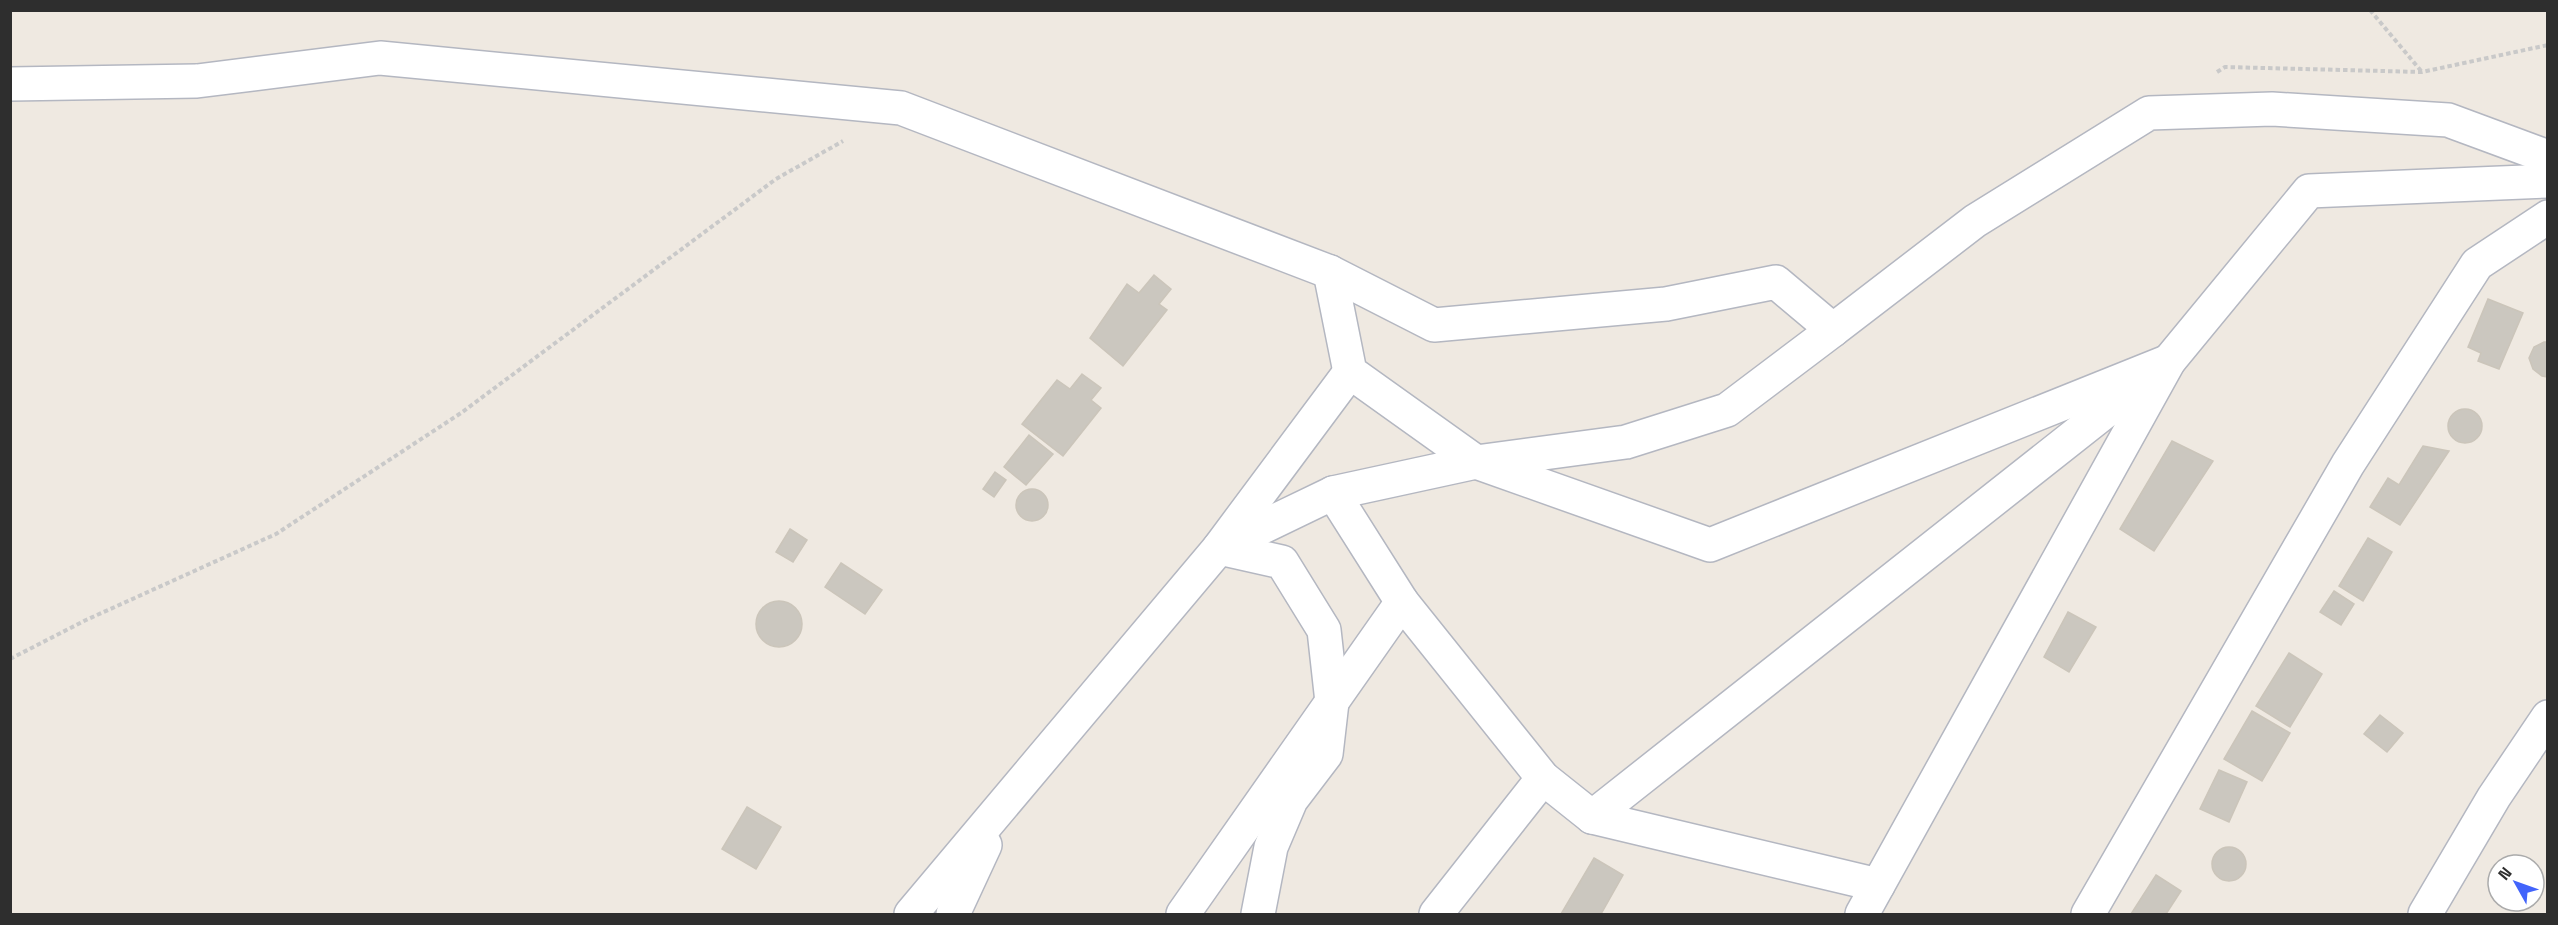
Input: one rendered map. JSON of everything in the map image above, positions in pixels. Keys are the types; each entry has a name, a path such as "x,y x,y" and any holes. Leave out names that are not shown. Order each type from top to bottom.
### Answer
{"street":[{"path":"10,84 197,81 380,58 901,108 1330,272 1434,325 1666,304 1776,282 1833,330"},
{"path":"1219,548 1333,492 1476,462 1626,442 1727,410 1975,221 2149,113 2272,109 2448,120 2547,157"},
{"path":"1862,915 2169,361 2309,191 2547,181"},
{"path":"2088,915 2348,464 2477,264 2547,217"},
{"path":"1330,272 1350,372 1476,462 1710,545 2169,361"},
{"path":"1592,817 2169,361"},
{"path":"911,915 1219,548 1350,372"},
{"path":"1333,492 1402,602 1543,778 1592,817 1878,885"},
{"path":"1219,548 1282,562 1324,630 1332,702 1326,754 1291,800 1271,847 1258,915"},
{"path":"1182,915 1402,602"},
{"path":"2425,915 2494,797 2547,717"},
{"path":"1436,915 1543,778"},
{"path":"953,915 1004,804"}],"path":[{"path":"2370,10 2422,72"},
{"path":"2215,73 2225,67 2422,72 2547,45"},
{"path":"10,659 86,620 276,534 461,413 776,179 849,138"}],"building":[{"path":"1154,275 1171,289 1159,304 1167,310 1123,366 1090,338 1127,284 1139,293"},
{"path":"2488,299 2523,313 2499,369 2478,361 2481,353 2468,347"},
{"path":"2548,342 2548,377 2542,376 2533,369 2529,358 2534,347"},
{"path":"1082,374 1101,388 1091,400 1101,408 1063,456 1022,424 1057,380 1070,389"},
{"path":"2465,409 2477,414 2482,426 2477,438 2465,443 2453,438 2448,426 2453,414"},
{"path":"1029,435 1053,454 1026,485 1004,467"},
{"path":"2172,441 2213,461 2154,551 2120,529"},
{"path":"2423,446 2449,451 2400,525 2370,507 2388,478 2399,485"},
{"path":"995,472 1006,480 994,497 983,489"},
{"path":"1032,489 1044,493 1048,505 1044,517 1032,521 1020,517 1016,505 1020,493"},
{"path":"790,529 807,540 793,562 776,552"},
{"path":"2368,538 2392,552 2363,601 2339,586"},
{"path":"841,563 882,590 865,614 825,587"},
{"path":"2334,591 2354,604 2341,625 2320,612"},
{"path":"779,601 795,608 802,624 795,640 779,647 763,640 756,624 763,608"},
{"path":"2068,612 2096,627 2069,672 2044,657"},
{"path":"2289,653 2322,674 2290,727 2256,706"},
{"path":"2252,711 2290,733 2262,781 2224,759"},
{"path":"2380,715 2403,733 2387,752 2364,734"},
{"path":"2219,770 2247,782 2229,822 2200,809"},
{"path":"747,807 781,827 756,869 722,849"},
{"path":"2229,847 2241,852 2246,864 2241,876 2229,881 2217,876 2212,864 2217,852"},
{"path":"1594,858 1623,875 1601,914 1561,914"},
{"path":"2156,875 2181,891 2166,914 2131,914"}]}
